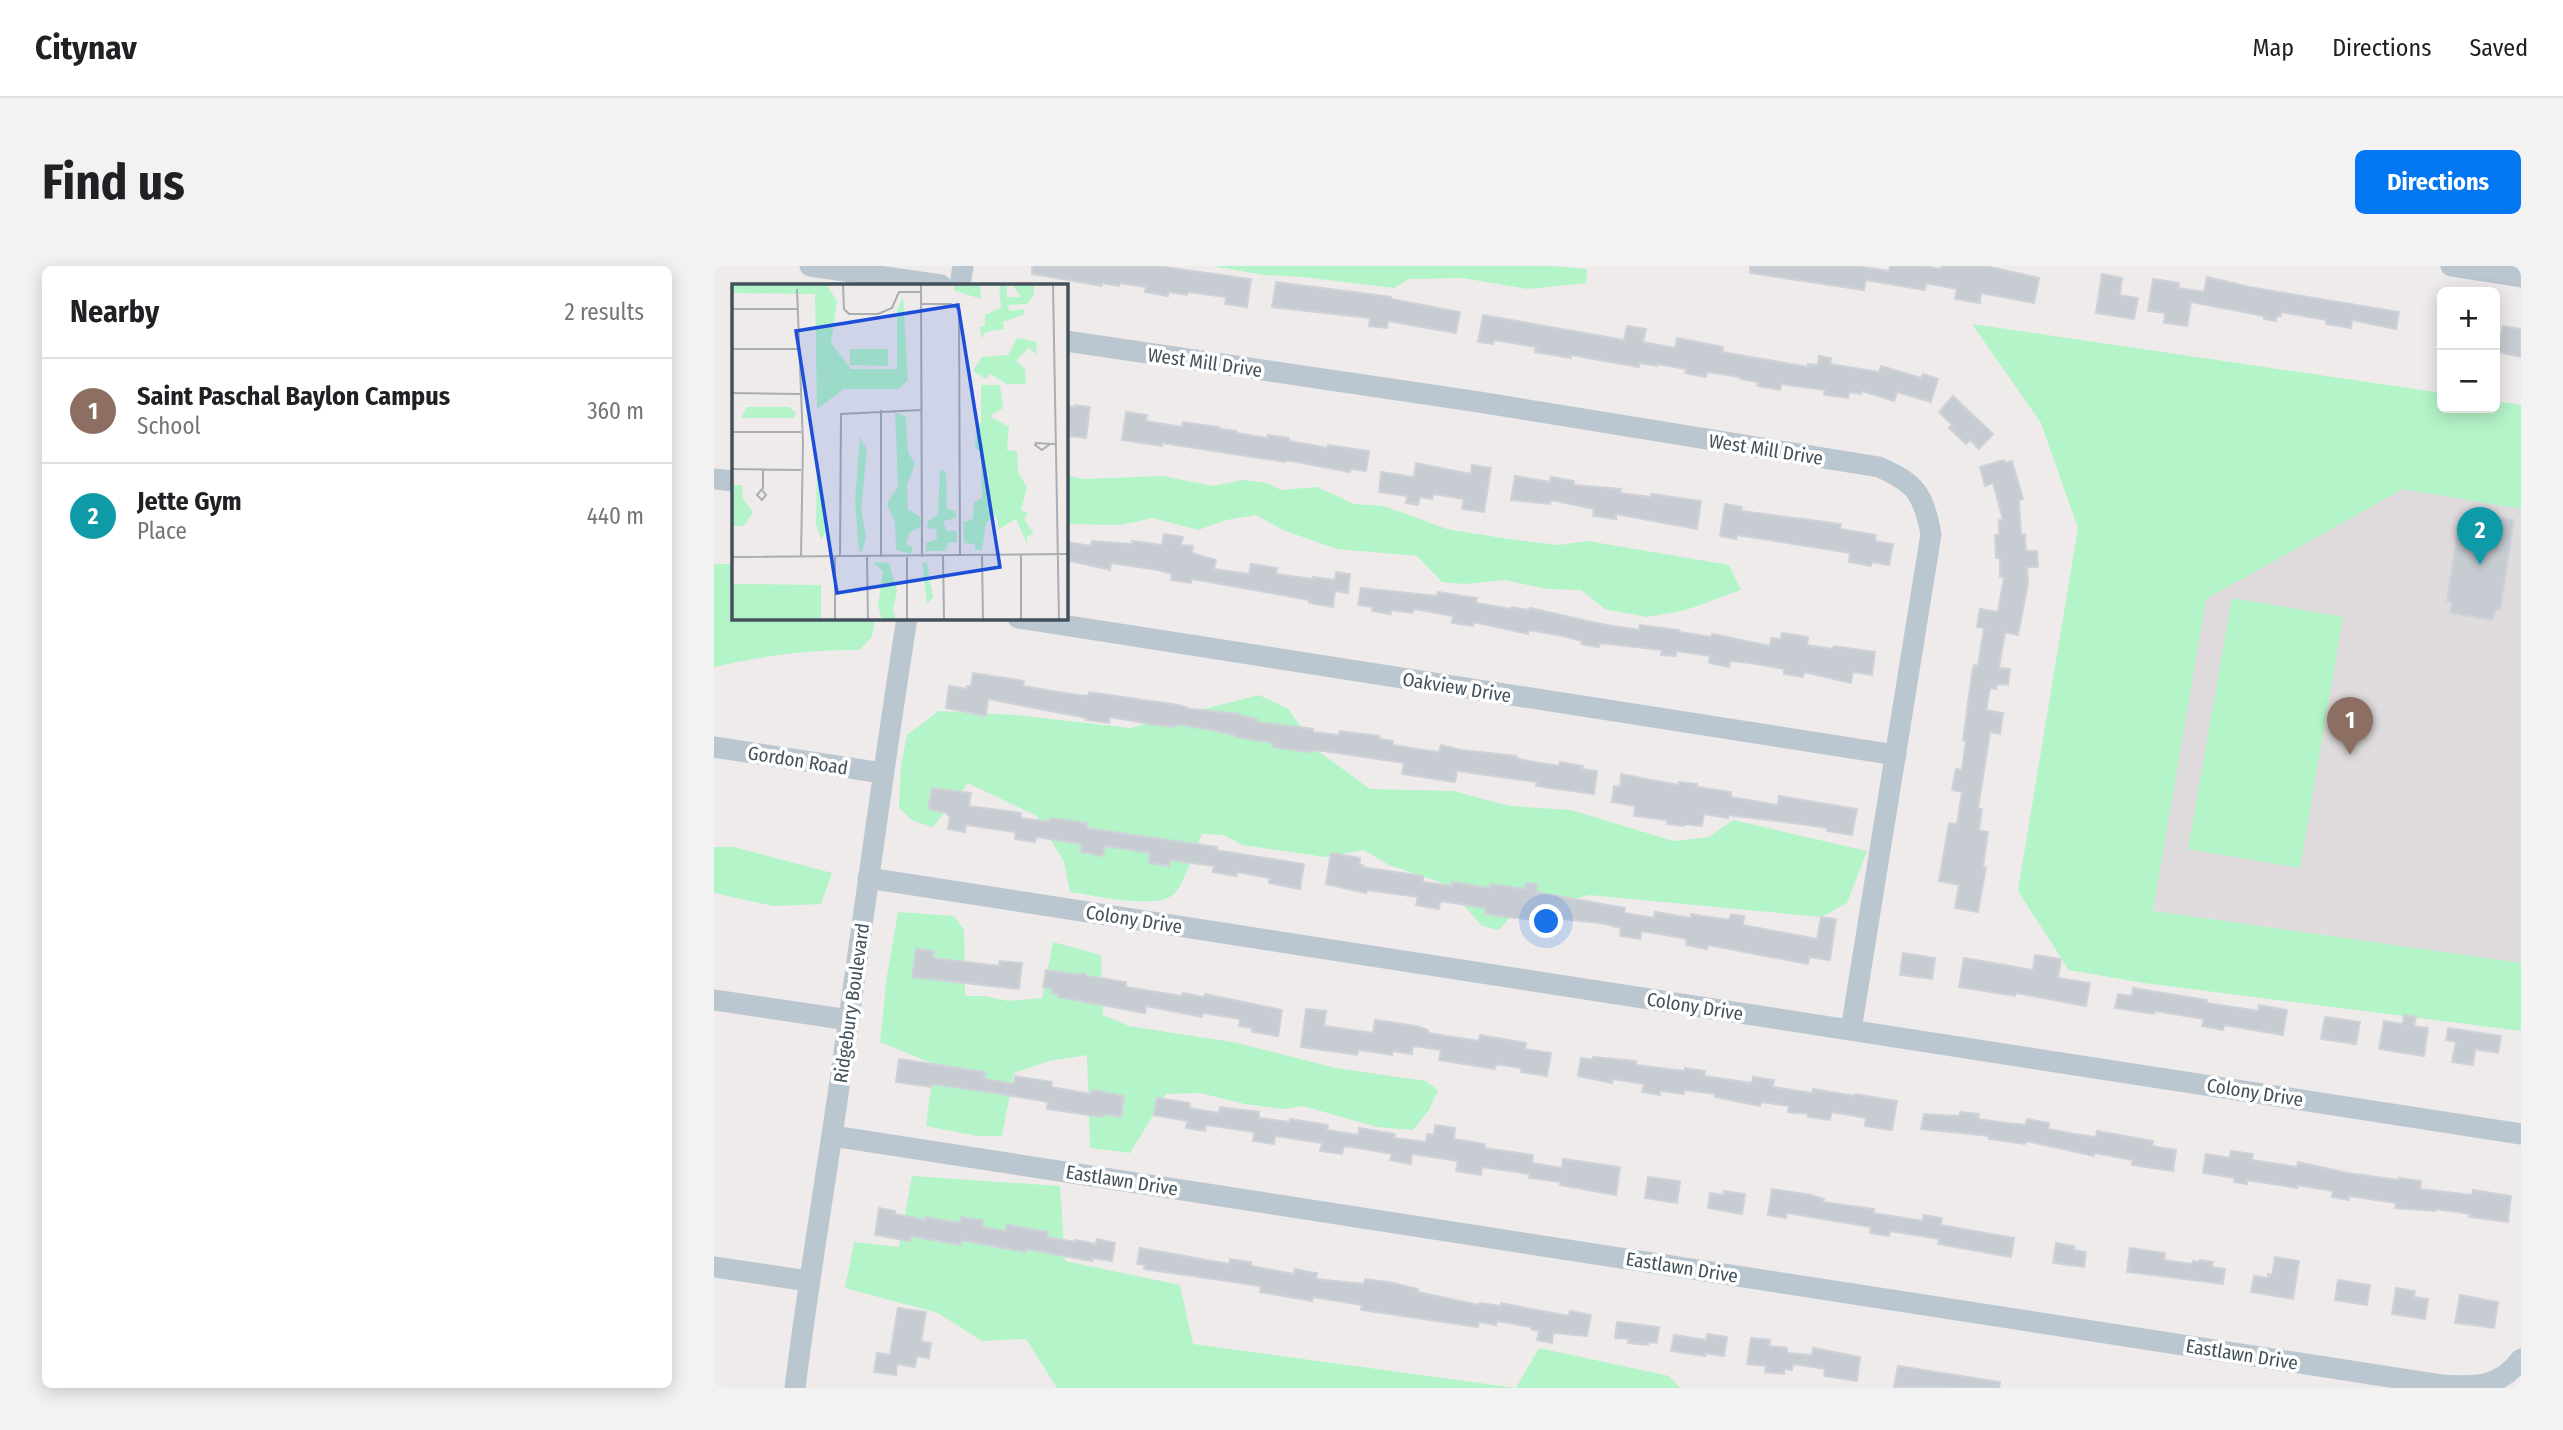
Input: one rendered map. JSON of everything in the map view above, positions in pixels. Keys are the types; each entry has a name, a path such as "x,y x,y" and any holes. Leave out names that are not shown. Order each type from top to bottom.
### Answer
{"street":[{"path":"810,266 934,284"},
{"path":"960,284 962,266"},
{"path":"2451,266 2521,277"},
{"name":"West Mill Drive","path":"1068,341 1879,467 1913,486 1925,504 1931,534 1851,1030"},
{"path":"714,479 732,481"},
{"name":"Ridgebury Boulevard","path":"795,1388 808,1281 832,1136 882,774 907,620"},
{"name":"Oakview Drive","path":"1031,620 1896,755"},
{"name":"Gordon Road","path":"714,747 882,774"},
{"name":"Colony Drive","path":"868,878 2521,1134"},
{"path":"714,1000 849,1020"},
{"name":"Eastlawn Drive","path":"832,1136 2441,1385 2486,1387 2513,1372 2521,1359"},
{"path":"714,1267 808,1281"}],"shaded area":[{"path":"2403,489 2521,509 2521,963 2153,911 2206,599"}],"green space":[{"path":"1213,266 1550,266 1587,269 1586,283 1528,289 1463,278 1409,279 1394,288 1264,275"},
{"path":"1972,324 2437,392 2437,413 2500,413 2500,402 2521,405 2521,509 2403,489 2206,599 2153,911 2521,963 2521,1031 2144,983 2069,970 2018,891 2078,528 2041,423"},
{"path":"1068,475 1084,479 1163,476 1213,486 1242,480 1267,483 1281,490 1317,487 1354,504 1384,506 1447,529 1559,545 1588,541 1729,565 1741,590 1686,610 1647,617 1605,609 1581,590 1547,589 1504,580 1465,584 1442,582 1417,556 1337,549 1283,530 1256,515 1226,520 1198,530 1153,518 1120,525 1068,524"},
{"path":"714,564 732,564 732,620 875,620 872,637 859,650 786,654 714,667"},
{"path":"2232,598 2343,617 2300,868 2188,849"},
{"path":"1259,695 1288,709 1318,751 1370,789 1453,791 1510,806 1571,810 1673,841 1709,837 1733,820 1867,851 1847,903 1821,917 1589,895 1511,916 1499,930 1482,926 1445,884 1389,865 1364,850 1326,857 1242,845 1224,835 1202,834 1175,893 1155,901 1125,900 1070,892 1064,862 1037,816 968,783 933,827 913,821 899,808 901,766 907,735 939,711 1015,715 1130,728"},
{"path":"714,847 734,847 832,873 821,904 773,906 714,893"},
{"path":"898,912 954,916 964,930 965,996 984,996 1008,1001 1042,998 1053,942 1101,955 1103,1015 1129,1026 1238,1043 1336,1068 1425,1081 1438,1090 1429,1110 1413,1130 1377,1127 1303,1106 1283,1109 1245,1104 1200,1093 1166,1094 1130,1153 1090,1148 1087,1055 1049,1061 1014,1073 1002,1136 977,1136 926,1126 934,1064 880,1042 887,976"},
{"path":"912,1176 1060,1186 1065,1261 1180,1285 1193,1344 1516,1388 1057,1388 1026,1339 982,1341 938,1313 845,1288 854,1242 899,1247"},
{"path":"1539,1348 1669,1376 1680,1388 1516,1388"}],"building":[{"path":"1032,266 1157,266 1251,279 1247,307 1225,304 1226,297 1188,292 1187,295 1168,292 1168,296 1145,292 1146,287 1120,283 1119,286 1102,283 1102,286 1032,274"},
{"path":"1750,266 1855,266 1889,271 1890,266 1941,269 1941,266 1986,266 2039,278 2034,303 1981,293 1980,303 1955,299 1957,289 1926,283 1925,290 1866,280 1864,290 1750,273"},
{"path":"2102,274 2122,278 2120,295 2138,298 2134,319 2096,313"},
{"path":"2207,277 2249,287 2399,312 2396,329 2352,320 2351,328 2326,324 2326,320 2281,312 2281,316 2276,316 2276,321 2264,319 2264,316 2191,302 2187,326 2164,323 2165,313 2148,311 2153,279 2179,283 2178,288 2204,292"},
{"path":"1276,282 1391,297 1460,312 1456,333 1388,321 1387,328 1369,326 1370,318 1272,307"},
{"path":"1483,315 1624,340 1627,326 1646,329 1643,342 1675,348 1677,338 1723,347 1722,352 1808,367 1808,364 1818,365 1819,356 1831,358 1830,364 1879,372 1881,366 1921,378 1923,374 1938,379 1931,402 1897,392 1894,401 1862,391 1861,394 1849,392 1848,398 1824,395 1825,390 1781,384 1780,390 1757,386 1758,382 1740,377 1707,372 1706,377 1685,373 1686,369 1657,364 1640,363 1639,367 1571,355 1571,358 1535,352 1536,347 1494,340 1493,344 1478,342"},
{"path":"2503,326 2521,329 2521,357 2500,352"},
{"path":"1953,396 1993,434 1979,449 1970,440 1966,444 1949,428 1952,425 1939,412"},
{"path":"1068,406 1090,407 1086,438 1070,436 1071,431 1068,431"},
{"path":"1126,412 1147,415 1146,421 1182,427 1183,422 1268,438 1268,435 1289,438 1289,441 1328,448 1328,445 1369,451 1366,471 1351,469 1350,472 1286,460 1285,462 1162,443 1162,446 1122,440"},
{"path":"2004,460 2005,463 2012,461 2023,499 2019,500 2021,535 2025,534 2026,551 2037,551 2038,567 2027,567 2028,583 2018,635 2005,632 1999,668 2010,669 2008,685 1997,684 1996,689 1990,688 1986,710 2003,713 2000,734 1990,732 1978,809 1982,809 1979,830 1988,832 1983,867 1986,867 1978,912 1955,908 1959,885 1939,881 1949,823 1957,824 1962,792 1952,790 1956,769 1962,770 1966,740 1963,740 1972,674 1974,665 1978,666 1984,628 1977,627 1980,609 1998,612 2004,577 2000,577 2000,558 1996,558 1995,535 1999,535 1999,520 2003,520 1993,483 1985,486 1980,467"},
{"path":"1416,463 1471,474 1472,465 1491,468 1484,512 1462,509 1464,499 1433,494 1432,499 1420,497 1418,505 1406,503 1407,496 1379,492 1381,472 1414,477"},
{"path":"1515,476 1550,482 1551,477 1574,481 1574,485 1621,489 1620,493 1701,501 1697,529 1616,514 1616,519 1593,516 1594,509 1551,500 1550,504 1511,500"},
{"path":"1725,504 1742,507 1741,511 1841,524 1840,529 1876,535 1875,541 1893,544 1889,565 1872,562 1871,566 1849,562 1850,553 1737,535 1736,539 1720,536"},
{"path":"2473,513 2514,520 2500,610 2495,610 2493,620 2450,613 2452,602 2447,601 2458,528 2471,530"},
{"path":"1164,534 1183,537 1181,545 1193,546 1192,553 1216,560 1214,569 1249,574 1251,564 1277,568 1276,574 1335,580 1336,572 1350,574 1348,593 1335,591 1333,607 1309,603 1309,600 1192,579 1191,583 1171,580 1172,574 1158,570 1111,563 1110,570 1068,560 1068,542 1091,546 1092,541 1132,544 1132,541 1162,545"},
{"path":"1361,588 1437,596 1438,592 1477,598 1476,603 1511,609 1530,608 1601,624 1639,630 1640,625 1711,637 1712,634 1770,646 1771,638 1781,639 1782,633 1808,637 1807,645 1875,652 1872,675 1853,672 1851,683 1804,672 1803,677 1784,674 1784,669 1750,663 1730,661 1729,667 1709,663 1710,656 1676,651 1676,656 1661,655 1662,650 1600,643 1599,647 1581,644 1582,641 1563,636 1529,630 1528,634 1473,622 1473,626 1452,623 1453,616 1414,609 1413,613 1372,611 1373,607 1358,605"},
{"path":"973,673 1024,681 1023,686 1071,694 1088,696 1089,692 1191,709 1240,714 1257,719 1256,722 1313,729 1313,732 1339,735 1340,731 1379,736 1379,739 1393,741 1393,745 1417,749 1439,752 1441,745 1516,756 1528,761 1560,766 1560,762 1583,766 1582,769 1597,771 1594,794 1536,786 1537,782 1457,771 1455,782 1402,774 1404,763 1324,751 1272,747 1273,743 1176,724 1175,727 1156,725 1110,717 1109,723 1086,720 1087,718 988,699 986,716 946,708 949,686 967,689 967,686 971,686"},
{"path":"1621,774 1678,785 1679,782 1697,784 1697,787 1731,792 1731,797 1778,805 1779,796 1857,809 1852,835 1827,831 1827,828 1728,815 1728,818 1704,814 1702,826 1667,824 1667,820 1634,816 1635,806 1612,802 1614,786 1620,787"},
{"path":"932,788 971,793 969,806 1021,813 1021,818 1049,822 1050,818 1087,823 1086,828 1217,847 1216,850 1304,864 1300,889 1269,883 1270,878 1237,872 1236,876 1213,872 1214,866 1170,860 1169,866 1149,863 1150,853 1105,846 1103,856 1081,852 1082,844 1036,837 1035,842 1015,839 1015,832 966,825 965,832 948,829 950,816 947,813 928,809"},
{"path":"1331,853 1360,858 1359,865 1363,865 1362,867 1423,876 1423,882 1452,886 1452,882 1490,888 1490,884 1525,889 1526,883 1537,884 1536,892 1625,908 1624,913 1654,918 1655,912 1729,920 1731,914 1744,916 1743,925 1817,939 1821,917 1836,919 1830,960 1809,957 1808,964 1708,945 1707,949 1686,945 1687,939 1642,931 1640,939 1620,936 1621,928 1600,923 1535,916 1535,920 1506,917 1485,914 1486,908 1440,901 1439,909 1416,905 1418,897 1367,890 1366,893 1326,884"},
{"path":"916,949 934,951 933,958 999,966 1000,961 1022,963 1019,989 912,977"},
{"path":"1903,953 1935,958 1932,979 1900,975"},
{"path":"2035,955 2061,959 2058,978 2090,983 2086,1006 2016,993 2015,996 1959,987 1964,958 2033,970"},
{"path":"1046,970 1079,975 1084,972 1087,976 1126,982 1126,987 1182,996 1183,993 1204,997 1205,994 1282,1010 1278,1036 1252,1032 1252,1028 1239,1026 1240,1019 1203,1013 1202,1017 1146,1006 1145,1013 1058,997 1058,994 1051,993 1052,988 1043,987"},
{"path":"2133,988 2258,1011 2259,1005 2287,1010 2283,1035 2224,1025 2223,1030 2202,1026 2204,1019 2115,1008 2118,994 2132,996"},
{"path":"1306,1009 1326,1011 1324,1026 1373,1033 1375,1020 1416,1026 1428,1030 1428,1033 1479,1041 1480,1035 1526,1043 1525,1049 1551,1053 1547,1076 1496,1064 1495,1069 1439,1060 1441,1050 1413,1046 1412,1054 1393,1051 1392,1055 1358,1050 1357,1055 1301,1047"},
{"path":"2404,1015 2416,1017 2414,1026 2428,1028 2424,1056 2379,1049 2384,1021 2403,1024"},
{"path":"2325,1017 2360,1022 2356,1044 2321,1039"},
{"path":"2448,1028 2501,1036 2498,1053 2475,1049 2473,1065 2452,1062 2456,1042 2446,1040"},
{"path":"1593,1057 1636,1061 1636,1065 1705,1071 1704,1076 1752,1083 1753,1077 1774,1080 1773,1087 1812,1093 1813,1089 1897,1101 1892,1130 1865,1126 1866,1118 1832,1112 1830,1120 1808,1117 1808,1114 1788,1112 1789,1106 1761,1102 1760,1106 1715,1097 1715,1094 1684,1090 1684,1094 1660,1091 1660,1095 1642,1092 1644,1084 1612,1079 1612,1083 1578,1076 1581,1058 1593,1060"},
{"path":"899,1059 985,1072 984,1079 1014,1084 1015,1076 1052,1082 1051,1087 1124,1096 1121,1117 1047,1109 1048,1102 989,1092 896,1082"},
{"path":"1157,1098 1190,1103 1189,1108 1219,1113 1220,1107 1259,1112 1259,1118 1290,1122 1290,1119 1328,1125 1327,1130 1358,1135 1359,1128 1395,1134 1394,1138 1426,1142 1427,1134 1434,1135 1435,1125 1455,1128 1454,1139 1485,1144 1485,1148 1533,1155 1532,1163 1562,1168 1563,1159 1620,1167 1616,1195 1529,1178 1530,1174 1482,1167 1481,1175 1456,1171 1458,1161 1412,1154 1411,1164 1390,1160 1392,1154 1365,1149 1344,1146 1342,1154 1320,1151 1322,1143 1275,1136 1274,1144 1253,1141 1254,1132 1206,1125 1205,1131 1186,1128 1187,1121 1154,1115"},
{"path":"1960,1112 1979,1114 1978,1119 2006,1123 2026,1125 2027,1119 2049,1123 2048,1129 2075,1134 2096,1137 2097,1131 2153,1141 2152,1146 2176,1150 2173,1171 2132,1165 2133,1160 2094,1153 2094,1156 2026,1141 2025,1144 1989,1139 1989,1136 1921,1129 1924,1114 1959,1116"},
{"path":"2231,1151 2253,1154 2252,1160 2297,1167 2298,1162 2348,1173 2421,1181 2420,1189 2472,1195 2473,1190 2511,1196 2508,1222 2435,1209 2395,1208 2396,1203 2349,1196 2349,1200 2332,1197 2333,1191 2247,1180 2247,1184 2234,1182 2235,1178 2203,1173 2206,1154 2230,1158"},
{"path":"1648,1177 1680,1181 1677,1203 1645,1198"},
{"path":"1772,1189 1811,1195 1824,1199 1823,1202 1874,1209 1873,1213 1923,1221 1923,1215 1942,1218 1941,1225 2014,1238 2011,1257 1938,1244 1939,1239 1890,1231 1889,1236 1870,1233 1871,1227 1787,1213 1786,1218 1768,1215"},
{"path":"1724,1191 1745,1194 1742,1214 1708,1208 1710,1193 1724,1195"},
{"path":"879,1208 925,1220 925,1217 960,1223 961,1217 983,1220 982,1227 1006,1231 1007,1225 1048,1232 1047,1237 1075,1242 1096,1244 1097,1239 1115,1243 1112,1261 1092,1258 1092,1261 1026,1249 1025,1252 961,1240 961,1245 911,1236 910,1241 875,1235"},
{"path":"2056,1243 2074,1246 2074,1250 2086,1252 2084,1267 2053,1263"},
{"path":"1140,1248 1229,1264 1230,1259 1251,1262 1251,1266 1294,1274 1295,1269 1317,1273 1316,1279 1364,1284 1365,1279 1388,1282 1418,1289 1418,1292 1479,1305 1501,1306 1501,1303 1569,1316 1570,1311 1591,1315 1587,1336 1553,1333 1552,1343 1537,1340 1539,1331 1531,1327 1497,1321 1496,1325 1479,1322 1478,1327 1361,1310 1362,1305 1313,1297 1312,1301 1260,1292 1261,1286 1144,1269 1145,1265 1137,1264"},
{"path":"2130,1248 2165,1253 2164,1260 2192,1264 2193,1261 2200,1260 2213,1262 2212,1267 2225,1269 2223,1284 2127,1272"},
{"path":"2275,1257 2299,1261 2293,1299 2251,1292 2254,1276 2268,1278 2268,1274 2272,1275"},
{"path":"2338,1280 2370,1285 2367,1305 2335,1300"},
{"path":"2396,1288 2415,1291 2414,1297 2428,1299 2425,1319 2392,1314"},
{"path":"2460,1295 2498,1302 2494,1328 2455,1323"},
{"path":"898,1308 926,1312 921,1341 931,1343 929,1358 917,1356 915,1367 897,1364 896,1375 874,1372 877,1353 890,1355"},
{"path":"1617,1322 1659,1327 1657,1343 1628,1343 1629,1339 1615,1338"},
{"path":"1707,1334 1727,1337 1724,1356 1671,1351 1674,1335 1706,1340"},
{"path":"1751,1338 1770,1340 1769,1346 1787,1348 1787,1353 1812,1355 1813,1348 1860,1357 1857,1381 1824,1376 1825,1369 1793,1364 1792,1370 1784,1369 1784,1374 1765,1372 1766,1366 1747,1364"},
{"path":"1898,1366 2000,1382 1999,1388 1894,1387"}],"place":[{"name":"Jette Gym","path":"2480,565"},
{"name":"Saint Paschal Baylon Campus","path":"2350,755"}]}
